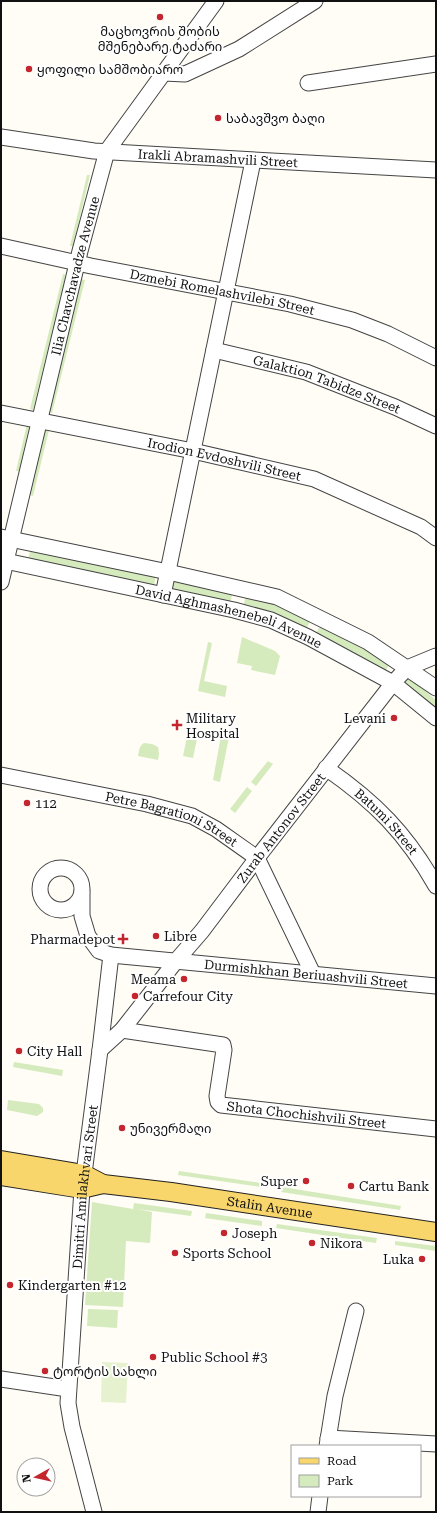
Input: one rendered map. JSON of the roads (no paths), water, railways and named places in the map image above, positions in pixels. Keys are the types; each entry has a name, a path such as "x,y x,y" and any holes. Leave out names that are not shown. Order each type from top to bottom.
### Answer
{"main road":[{"name":"Stalin Avenue","path":"1,1160 83,1182"},
{"name":"Stalin Avenue","path":"1,1176 83,1182 171,1192 436,1232"}],"street":[{"name":"Ilia Chavchavadze Avenue","path":"1,582 6,538 40,421 78,262 107,151 216,1"},
{"path":"164,73 185,74 240,49 315,1"},
{"path":"308,83 436,64"},
{"name":"Irakli Abramashvili Street","path":"1,137 107,151 253,161 436,170"},
{"path":"163,595 253,161"},
{"name":"Dzmebi Romelashvilebi Street","path":"1,246 290,304 352,320 388,334 436,358"},
{"name":"Galaktion Tabidze Street","path":"214,350 306,372 395,407 436,426"},
{"name":"Irodion Evdoshvili Street","path":"1,413 193,451 314,479 421,527 436,538"},
{"name":"David Aghmashenebeli Avenue","path":"6,538 168,572 277,597 368,642 436,688"},
{"name":"David Aghmashenebeli Avenue","path":"4,560 234,610 271,620 308,636 393,683 436,718"},
{"path":"234,610 240,588"},
{"path":"308,636 318,617"},
{"name":"Zurab Antonov Street","path":"100,1050 122,1030 176,961 202,931 326,768 393,683 407,668 436,656"},
{"name":"Batumi Street","path":"326,768 355,788 381,811 404,836 424,864 436,886"},
{"name":"Petre Bagrationi Street","path":"1,775 147,804 192,816 216,828 257,858 313,974"},
{"path":"75,912 56,910 49,907 44,902 41,896 41,882 49,871 55,868 62,868 75,873 79,879 82,885 82,892 75,905 75,912 95,948 99,951 111,955 176,961"},
{"name":"Dimitri Amilakhvari Street","path":"94,1512 72,1427 68,1403 68,1389 83,1182 111,955"},
{"name":"Durmishkhan Beriuashvili Street","path":"176,961 436,986"},
{"name":"Shota Chochishvili Street","path":"122,1030 223,1045 224,1050 217,1096 218,1102 221,1105 436,1129"},
{"path":"356,1311 335,1396 328,1442 436,1444"},
{"path":"1,1379 68,1389"},
{"path":"318,1512 320,1497"}],"place":[{"name":"მაცხოვრის შობის მშენებარე ტაძარი","path":"160,17"},
{"name":"ყოფილი სამშობიარო","path":"29,69"},
{"name":"საბავშვო ბაღი","path":"218,118"},
{"name":"Levani","path":"394,718"},
{"name":"Military Hospital","path":"177,725"},
{"name":"112","path":"27,803"},
{"name":"Libre","path":"156,936"},
{"name":"Pharmadepot","path":"123,939"},
{"name":"Meama","path":"184,979"},
{"name":"Carrefour City","path":"135,996"},
{"name":"City Hall","path":"19,1051"},
{"name":"უნივერმაღი","path":"122,1128"},
{"name":"Super","path":"306,1181"},
{"name":"Cartu Bank","path":"351,1186"},
{"name":"Joseph","path":"224,1233"},
{"name":"Nikora","path":"312,1243"},
{"name":"Sports School","path":"175,1253"},
{"name":"Luka","path":"422,1259"},
{"name":"Kindergarten #12","path":"10,1285"},
{"name":"Public School #3","path":"153,1357"},
{"name":"ტორტის სახლი","path":"45,1371"}]}
